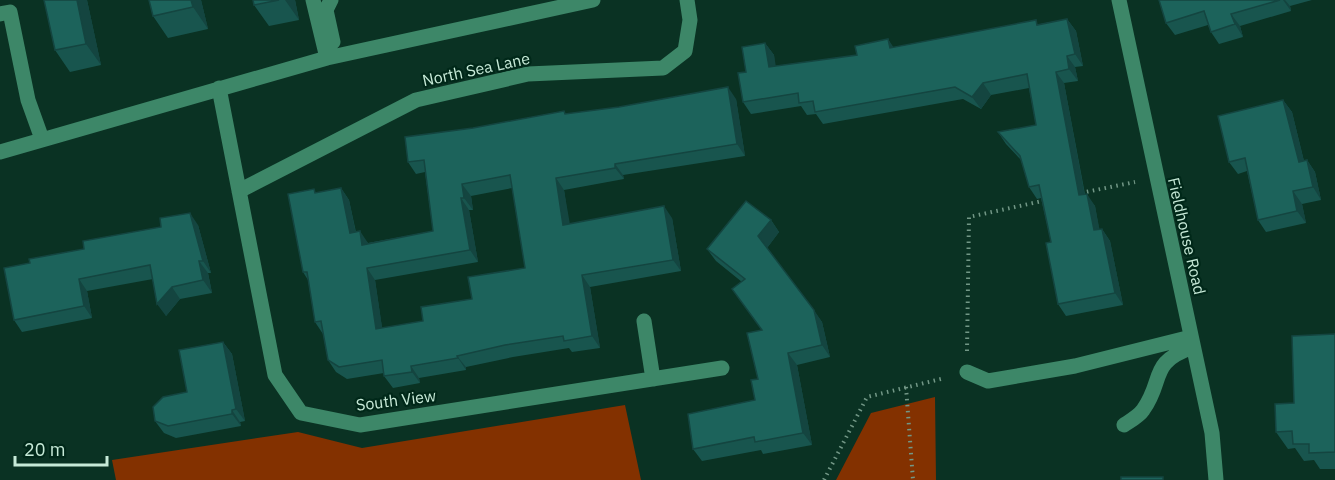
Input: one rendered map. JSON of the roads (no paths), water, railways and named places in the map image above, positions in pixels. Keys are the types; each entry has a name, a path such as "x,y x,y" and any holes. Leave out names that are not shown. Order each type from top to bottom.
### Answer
{"street":[{"path":"313,0 332,57"},
{"path":"331,0 326,10 332,57"},
{"path":"0,152 332,57 593,0"},
{"name":"North Sea Lane","path":"239,192 416,100 528,74 663,68 685,51 690,20 687,0"},
{"name":"Fieldhouse Road","path":"1119,0 1212,433 1216,480"},
{"path":"0,14 10,12 28,100 42,139"},
{"name":"South View","path":"219,88 274,375 301,413 360,425 722,368"},
{"path":"644,321 653,379"},
{"path":"967,372 988,381 1192,342"},
{"path":"1125,425 1143,411 1163,364 1173,354 1192,342"}]}
